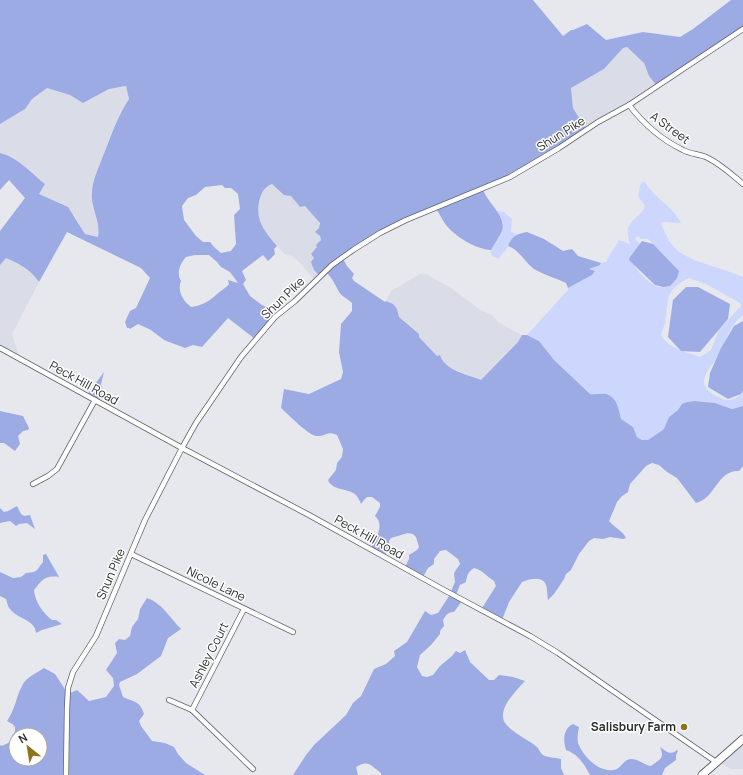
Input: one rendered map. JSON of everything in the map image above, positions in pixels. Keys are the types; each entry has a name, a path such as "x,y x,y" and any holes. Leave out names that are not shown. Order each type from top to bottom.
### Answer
{"main road":[{"path":"702,775 743,739"}],"street":[{"name":"Shun Pike","path":"66,775 66,709 73,672 96,636 156,497 196,423 241,357 276,317 295,301 332,265 380,233 406,220 510,177 559,148 598,122 629,105 743,29"},
{"name":"A Street","path":"629,105 641,120 676,147 720,164 743,184"},
{"name":"Peck Hill Road","path":"0,348 530,636 558,653 716,762"},
{"path":"33,484 57,469 95,400"},
{"name":"Nicole Lane","path":"131,554 293,632"},
{"name":"Ashley Court","path":"192,710 244,609"},
{"path":"169,700 192,710 253,769"}],"shaded area":[{"path":"0,0 533,0 563,36 571,30 587,24 606,40 643,32 680,37 731,0 743,0 743,28 657,86 649,76 644,63 627,47 623,48 604,69 571,88 573,108 586,129 562,146 483,189 502,220 503,225 501,234 491,250 472,245 460,238 446,225 436,209 405,220 342,257 354,274 352,278 354,281 385,302 386,301 393,304 397,309 399,317 419,334 419,337 437,356 440,355 446,365 463,374 481,380 518,342 522,335 527,335 539,341 554,360 590,394 606,394 613,398 617,404 621,419 633,427 637,437 642,440 648,440 664,429 669,417 678,410 682,404 687,402 695,401 715,403 732,409 743,406 743,466 739,471 732,472 721,479 703,500 696,503 677,478 659,465 652,463 646,466 630,484 628,492 617,502 609,521 623,533 626,538 594,538 589,541 579,554 571,570 566,574 554,594 548,600 546,586 542,580 530,579 522,582 509,602 502,620 482,608 496,586 494,581 474,568 468,574 466,582 460,585 456,595 462,601 454,612 449,613 445,617 443,620 444,626 440,631 440,634 420,655 417,667 422,676 427,677 433,675 456,651 460,653 465,650 470,662 489,680 494,680 499,675 525,681 507,702 503,712 504,721 512,730 534,744 543,755 561,759 561,768 564,775 381,775 381,773 370,764 364,764 356,767 358,775 293,775 314,745 346,715 353,703 361,696 374,669 386,664 395,656 394,651 407,642 425,611 431,615 438,613 449,596 455,582 454,573 460,564 458,559 446,550 440,551 434,559 434,564 428,568 423,577 405,567 409,559 409,555 419,547 416,537 413,534 408,533 391,538 389,541 390,546 385,555 371,548 379,532 379,523 375,516 380,507 380,503 372,497 367,497 361,504 356,495 333,486 328,480 336,470 337,463 342,457 343,449 337,435 328,433 322,436 312,435 281,408 284,389 309,394 341,379 343,372 339,352 341,324 352,311 352,303 340,293 326,272 320,276 314,270 311,262 314,258 311,254 321,240 320,236 315,232 319,228 320,223 305,206 300,207 291,196 284,195 272,184 266,187 260,198 258,213 264,230 277,246 274,249 275,254 268,261 263,255 242,271 246,280 243,284 250,296 262,305 269,308 275,316 255,339 228,318 202,347 193,345 185,348 164,340 151,330 138,324 130,329 127,328 125,322 130,311 136,308 150,278 141,268 67,232 39,282 28,270 11,260 6,258 0,265 0,231 25,198 9,180 0,190 0,153 13,158 45,184 39,194 68,207 85,234 98,237 99,231 92,197 93,187 96,173 114,127 129,99 126,86 109,89 83,103 70,95 47,88 32,99 25,109 0,124","holes":["222,185 225,188 231,188 238,194 240,209 234,215 236,244 231,251 221,253 210,242 203,242 196,236 184,220 182,206 188,198 196,195 205,187","195,255 209,255 221,267 230,272 238,283 228,280 229,284 211,299 205,303 191,307 183,299 180,292 181,281 179,272 180,266 186,257"]},
{"path":"627,47 644,63 649,76 657,86 586,129 573,108 571,88 604,69 623,48"},
{"path":"126,86 129,99 112,131 91,192 99,230 98,237 85,234 74,215 57,202 38,194 44,183 15,158 0,153 0,124 25,109 32,99 47,88 70,95 83,103 109,89"},
{"path":"644,181 652,192 676,215 680,221 681,223 661,223 669,241 677,250 683,255 699,262 743,277 743,315 732,327 721,351 705,376 704,384 709,391 717,397 726,400 732,400 743,392 743,406 732,409 715,403 695,401 687,402 682,404 678,410 669,417 665,428 648,440 642,440 637,437 633,427 620,419 618,407 604,394 589,394 554,360 539,341 527,335 568,290 568,288 592,275 595,271 588,270 606,262 619,240 630,244 628,237 629,225 641,213 645,206 638,196 640,185","holes":["638,236 641,239 648,239 651,242 672,282 668,285 660,287 652,284 643,277 637,269 634,263 633,253 640,244 635,239","689,278 708,285 740,303 741,306 719,330 711,350 700,357 673,347 664,340 661,335 665,323 671,291 681,282"]},
{"path":"272,184 291,195 300,207 305,206 319,221 321,240 316,245 318,247 311,254 314,258 320,276 315,280 292,256 284,254 265,231 258,218 260,196 267,186"},
{"path":"497,211 504,212 512,219 511,232 517,234 499,259 492,256 490,251 499,238 503,223"},
{"path":"527,232 544,239 563,251 572,249 578,256 601,263 600,265 589,269 595,271 592,275 568,288 566,283 534,269 516,250 508,246 515,236"},
{"path":"642,241 653,244 679,271 677,278 670,286 663,287 655,285 629,260"},
{"path":"6,258 20,263 39,282 12,334 20,358 0,347 0,265"},
{"path":"420,274 426,274 451,288 479,309 492,315 498,322 522,335 518,342 481,381 447,366 419,337 419,334 399,317 397,309 386,301 391,291"},
{"path":"686,287 698,287 730,304 728,319 700,352 681,351 668,337 673,300"},
{"path":"743,321 743,391 741,394 728,399 708,387 710,373 721,348 734,326"},
{"path":"104,372 101,384 103,392 99,401 87,395"},
{"path":"0,411 23,416 29,428 18,436 20,444 15,451 4,443 0,443"},
{"path":"17,506 21,514 24,516 30,515 35,529 27,523 16,526 10,521 0,523 0,508 4,512"},
{"path":"46,554 59,577 44,579 34,590 40,607 52,620 56,620 62,624 36,633 35,628 29,622 13,612 6,599 0,596 0,572 13,578 21,577 26,573 34,572 43,562 43,555"},
{"path":"147,598 157,603 181,629 168,638 161,656 137,674 120,682 119,685 123,697 136,702 141,707 144,714 139,721 152,741 165,743 174,747 186,763 205,775 0,775 0,745 2,746 8,743 8,767 48,767 48,727 13,727 14,725 7,721 24,683 44,668 55,674 68,694 77,690 89,701 106,697 114,686 113,678 106,670 117,653 115,643 119,639 125,640 130,636 132,627 138,619 140,609"},
{"path":"573,724 579,727 578,743 583,753 597,766 607,770 616,770 628,759 637,760 651,766 662,756 660,747 670,753 677,750 676,760 665,768 662,775 590,775 583,763 574,754 566,750 564,742 565,735 567,729"},
{"path":"743,742 743,769 731,769 722,764 720,761"}],"place":[{"name":"Salisbury Farm","path":"684,727"}]}
